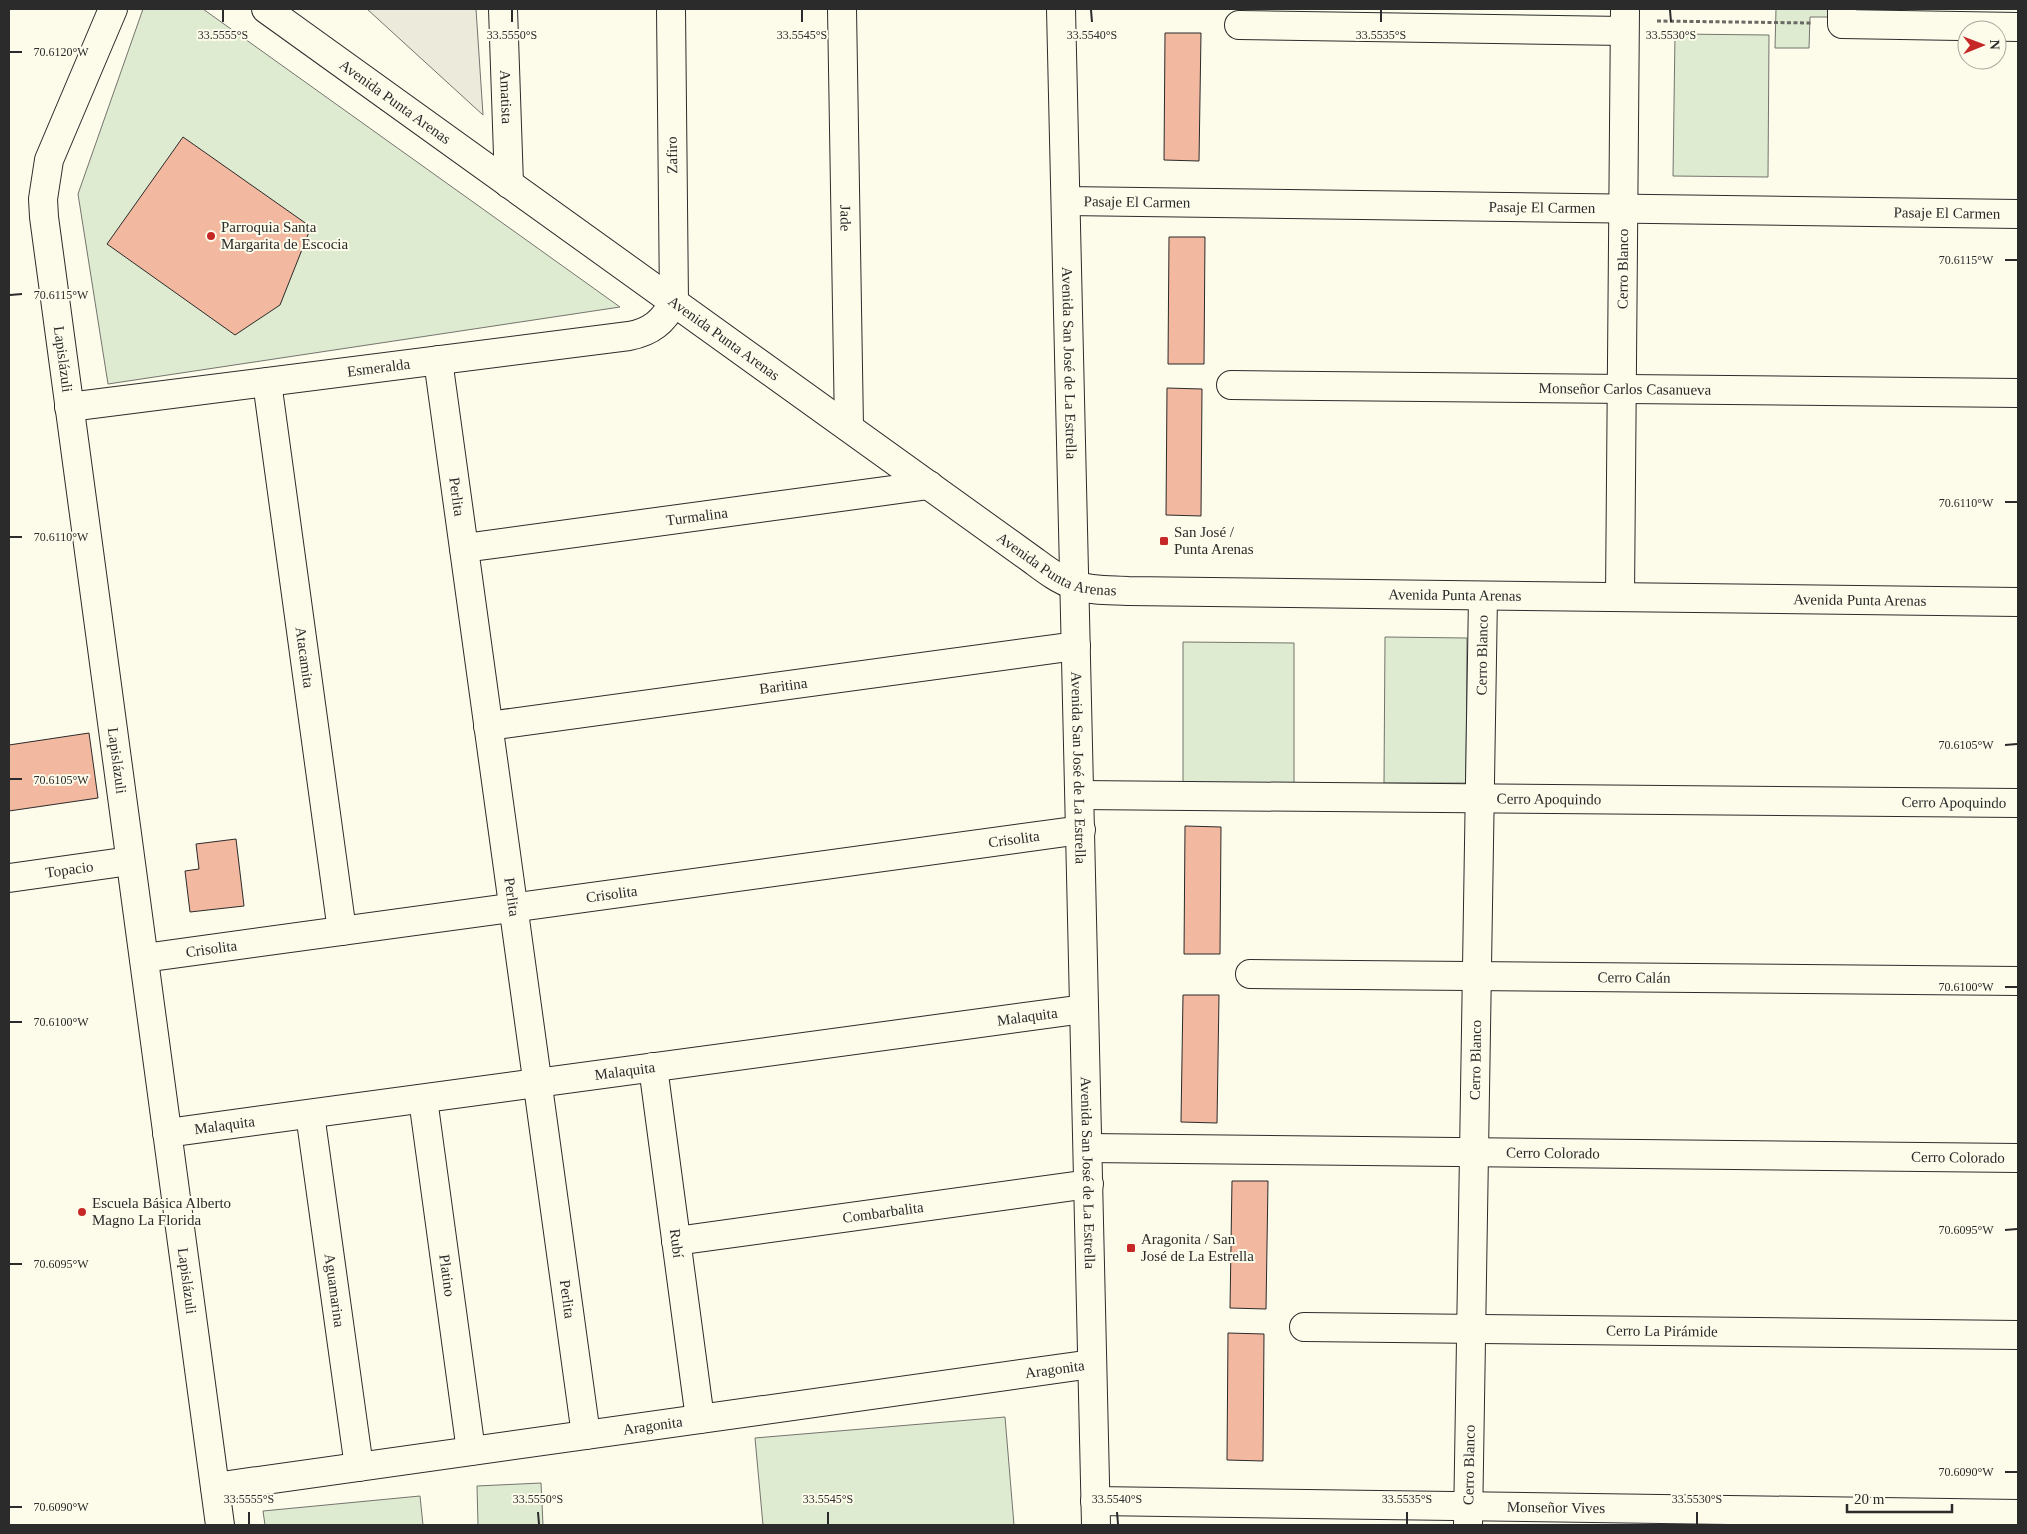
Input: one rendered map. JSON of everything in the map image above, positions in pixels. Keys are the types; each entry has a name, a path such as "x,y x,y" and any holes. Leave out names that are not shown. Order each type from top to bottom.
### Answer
{"street":[{"name":"Lapislázuli","path":"113,9 49,160 43,199 69,408 220,1525"},
{"name":"Avenida Punta Arenas","path":"266,9 1058,578 1075,585 1099,590 1128,591 2018,602"},
{"name":"Amatista","path":"503,9 509,184"},
{"name":"Zafiro","path":"671,9 674,302"},
{"name":"Jade","path":"842,9 849,427"},
{"name":"Avenida San José de La Estrella","path":"1061,9 1096,1513"},
{"path":"1842,16 2018,27"},
{"path":"1239,25 1625,20"},
{"name":"Cerro Blanco","path":"1620,597 1625,20"},
{"name":"Pasaje El Carmen","path":"1066,202 2018,214"},
{"name":"Esmeralda","path":"69,408 644,333 657,326 667,315 674,302"},
{"name":"Perlita","path":"438,360 586,1435"},
{"name":"Atacamita","path":"267,382 342,931"},
{"name":"Monseñor Carlos Casanueva","path":"1231,385 2018,393"},
{"name":"Turmalina","path":"464,548 929,485"},
{"name":"Cerro Blanco","path":"1468,1516 1483,596"},
{"name":"Baritina","path":"488,726 1076,646"},
{"name":"Cerro Apoquindo","path":"1080,795 2018,803"},
{"name":"Crisolita","path":"144,958 1081,830"},
{"name":"Topacio","path":"9,878 130,861"},
{"name":"Cerro Calán","path":"1250,974 2018,981"},
{"name":"Malaquita","path":"167,1133 1084,1009"},
{"name":"Rubí","path":"653,1067 700,1419"},
{"name":"Platino","path":"423,1099 471,1451"},
{"name":"Aguamarina","path":"310,1114 359,1467"},
{"name":"Cerro Colorado","path":"1088,1148 2018,1158"},
{"name":"Combarbalita","path":"676,1241 1089,1184"},
{"name":"Cerro La Pirámide","path":"1304,1327 2018,1335"},
{"name":"Aragonita","path":"215,1487 1092,1364"},
{"name":"Monseñor Vives","path":"1096,1513 2011,1518"}],"path":[{"path":"1625,20 1842,16"}],"green space":[{"path":"143,9 203,9 620,307 108,384 78,194"},
{"path":"1776,9 1832,9 1832,17 1810,17 1809,48 1775,48"},
{"path":"1675,34 1769,35 1768,177 1673,176"},
{"path":"1385,637 1467,638 1466,783 1384,783"},
{"path":"1183,642 1294,643 1294,784 1183,783"},
{"path":"1005,1417 1014,1525 763,1525 755,1438"},
{"path":"541,1483 543,1525 478,1525 477,1486"},
{"path":"420,1496 423,1525 265,1525 263,1511"}],"shaded area":[{"path":"367,9 476,9 483,115"}],"building":[{"path":"1165,33 1201,33 1199,161 1164,160"},
{"name":"Parroquia Santa Margarita de Escocia","path":"183,137 311,227 280,305 235,335 107,244"},
{"path":"1169,237 1205,237 1204,364 1168,364"},
{"path":"1167,388 1202,389 1201,516 1166,515"},
{"path":"89,733 98,798 9,811 9,745"},
{"path":"1185,826 1221,827 1220,954 1184,954"},
{"path":"236,839 244,906 190,912 185,871 199,869 196,844"},
{"path":"1183,995 1219,995 1217,1123 1181,1122"},
{"path":"1232,1181 1268,1181 1266,1309 1230,1308"},
{"path":"1228,1333 1264,1334 1263,1461 1227,1460"}],"place":[{"name":"Parroquia Santa Margarita de Escocia","path":"211,236"},
{"name":"San José / Punta Arenas","path":"1164,541"},
{"name":"Escuela Básica Alberto Magno La Florida","path":"82,1212"},
{"name":"Aragonita / San José de La Estrella","path":"1131,1248"}]}
